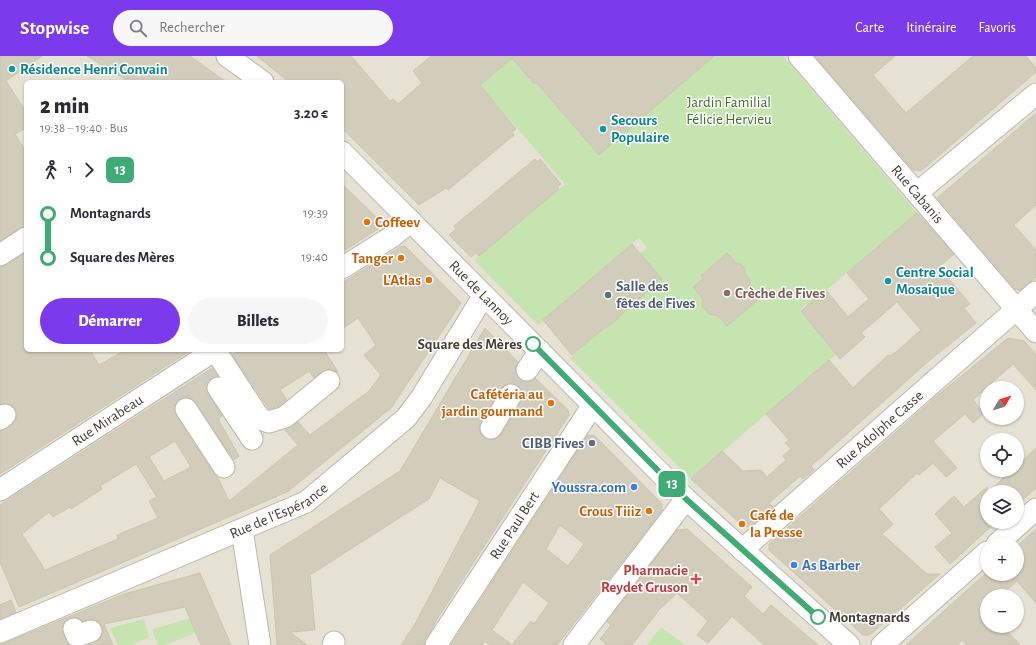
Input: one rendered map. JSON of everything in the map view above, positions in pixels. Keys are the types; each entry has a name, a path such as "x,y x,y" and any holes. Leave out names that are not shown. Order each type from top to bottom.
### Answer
{"street":[{"path":"227,56 259,80"},
{"name":"Rue Cabanis","path":"799,56 1036,332"},
{"path":"917,194 1036,94"},
{"name":"Rue de Lannoy","path":"344,154 686,499 849,645"},
{"path":"344,267 393,236 411,221"},
{"path":"0,255 24,239"},
{"name":"Rue Adolphe Casse","path":"742,550 1036,292"},
{"name":"Rue de l'Espérance","path":"0,632 74,621 242,530 306,502 399,425 421,398 484,295"},
{"path":"527,370 540,351"},
{"path":"209,358 260,419 269,422 285,417 329,381"},
{"name":"Rue Mirabeau","path":"1,486 171,386 209,358"},
{"path":"218,388 252,439"},
{"path":"491,428 511,395"},
{"name":"Rue Paul Bert","path":"436,645 593,405"},
{"path":"186,409 224,467"},
{"path":"574,645 686,499"},
{"path":"1005,537 1036,509"},
{"path":"242,530 260,645"},
{"path":"882,645 980,558"}],"shaded area":[{"path":"0,56 1036,56 1036,645 0,645"}],"green space":[{"name":"Square des Mères","path":"714,56 783,56 917,213 808,306 806,304 800,310 836,354 691,479 570,358 603,329 613,323 661,280 640,254 647,248 639,238 538,325 474,260 565,184 480,85 512,58 533,84 536,82 599,155"},
{"path":"190,618 196,633 165,645 158,645 153,629"},
{"path":"144,619 149,637 131,645 118,645 110,628"},
{"path":"661,627 685,645 647,645"}],"building":[{"path":"0,56 42,56 6,81 24,109 24,129 15,134 24,149 24,227 19,228 0,241"},
{"path":"87,56 190,56 223,80 127,80"},
{"path":"257,56 351,56 390,101 393,99 398,104 422,83 413,71 431,56 714,56 599,155 536,82 534,84 512,58 480,85 516,129 512,132 514,135 448,190 446,188 419,205 344,130 344,80 287,80"},
{"path":"815,56 895,56 873,75 906,113 973,56 1026,56 1036,68 1036,72 921,171 913,170"},
{"path":"1036,113 1036,205 1014,225 1036,250 1036,277 1020,290 1015,289 937,198"},
{"path":"535,159 537,162 540,159 561,184 557,187 559,189 479,256 476,253 471,257 449,235 456,229 454,226"},
{"path":"344,186 384,225 344,251"},
{"path":"917,213 954,254 939,267 970,304 964,308 976,323 931,359 811,466 814,470 803,479 800,476 769,503 773,507 751,526 743,526 691,479 722,451 743,471 761,470 767,477 786,460 783,456 791,449 785,443 789,440 766,414 829,360 853,388 888,355 890,356 896,352 921,330 897,302 861,333 865,337 840,359 801,311 826,290 848,317 869,299 847,273"},
{"name":"Salle des fêtes de Fives","path":"632,244 662,279 613,323 603,329 572,355 543,320"},
{"path":"405,246 461,303 391,408 287,492 19,607 0,562 0,505 212,368 218,376 211,378 207,383 206,389 222,416 218,419 239,456 234,460 192,399 186,397 180,399 176,403 174,410 218,478 229,501 298,445 285,430 298,422 310,435 369,391 381,375 364,355 376,345 358,318 344,328 344,282 400,247","holes":["175,441 191,467 164,481 149,457","136,464 157,497 149,501 158,518 117,535 118,539 45,570 22,534 49,512 53,517 70,507 71,509 102,489 100,486"]},
{"path":"24,253 24,352 91,352 99,365 122,352 188,352 0,474 0,431 16,420 17,414 15,408 10,404 0,404 0,267 7,265"},
{"name":"Crèche de Fives","path":"727,253 736,263 741,264 745,269 745,274 750,280 750,286 760,298 727,326 719,316 709,314 702,306 703,299 693,287 703,279 701,276"},
{"path":"485,328 518,362 515,369 516,376 520,380 526,382 535,378 568,410 569,415 437,619 424,645 401,645 415,624 480,501 440,478 429,499 310,575 315,630 290,632 307,645 277,645 270,555 400,471","holes":["512,383 518,385 522,390 523,396 501,435 496,439 490,440 485,438 480,433 479,427 501,388 506,384"]},
{"path":"1008,338 1024,341 1036,354 1036,390 1013,364 994,381 980,381 980,394 973,400 980,408 980,417 973,423 965,414 933,441 957,468 946,477 933,463 919,475 917,473 879,509 893,524 882,534 927,574 940,574 870,635 863,635 769,550 769,544 938,395"},
{"path":"236,352 325,352 338,372 327,369 314,378 309,371 280,390 287,400 279,406 269,409 232,355"},
{"path":"594,435 662,504 662,511 557,645 512,645 490,645 485,641 482,645 451,645 587,436","holes":["560,525 584,544 568,566 546,549","523,582 549,603 534,624 531,621 512,645 492,630"]},
{"path":"1036,448 1036,488 1024,499 1024,485 996,485 1004,477 1024,477 1024,459"},
{"path":"980,493 980,529 988,529 950,564 935,547 952,533 935,514 954,496 964,507"},
{"path":"687,529 752,587 744,596 763,614 771,605 818,645 764,645 732,616 708,643 697,635 708,621 677,593 659,610 632,645 607,645 600,639 611,625 607,622 677,530"},
{"path":"1036,529 1036,603 1017,581 1024,581 1024,540"},
{"path":"200,573 231,645 201,645 185,607 104,624 113,645 87,645 100,638 103,633 102,627 99,622 94,619 83,621 75,617 70,618 62,627 63,634 69,645 0,645 124,594"},
{"path":"980,578 980,581 1017,581 1008,589 980,589 980,633 1009,633 1020,645 967,645 962,640 957,645 906,645"},
{"path":"11,600 16,612 0,619 0,605"}],"tunnel":[{"path":"511,395 527,370"},
{"path":"207,371 218,388"},
{"path":"175,392 186,409"}],"bus line":[{"name":"13","path":"533,344 608,422 686,499 818,617"}],"place":[{"name":"Résidence Henri Convain","path":"12,69"},
{"name":"Secours Populaire","path":"603,129"},
{"name":"Coffeev","path":"367,222"},
{"name":"Tanger","path":"401,258"},
{"name":"L'Atlas","path":"429,280"},
{"name":"Centre Social Mosaïque","path":"888,281"},
{"name":"Crèche de Fives","path":"727,293"},
{"name":"Salle des fêtes de Fives","path":"608,295"},
{"name":"Square des Mères","path":"533,344"},
{"name":"Cafétéria au jardin gourmand","path":"551,403"},
{"name":"CIBB Fives","path":"592,443"},
{"name":"Youssra.com","path":"634,487"},
{"name":"Crous Tiiiz","path":"649,511"},
{"name":"Café de la Presse","path":"742,524"},
{"name":"As Barber","path":"794,565"},
{"name":"Pharmacie Reydet Gruson","path":"696,579"},
{"name":"Montagnards","path":"818,617"}],"park label":[{"name":"Jardin Familial Félicie Hervieu","path":"729,110"}]}
